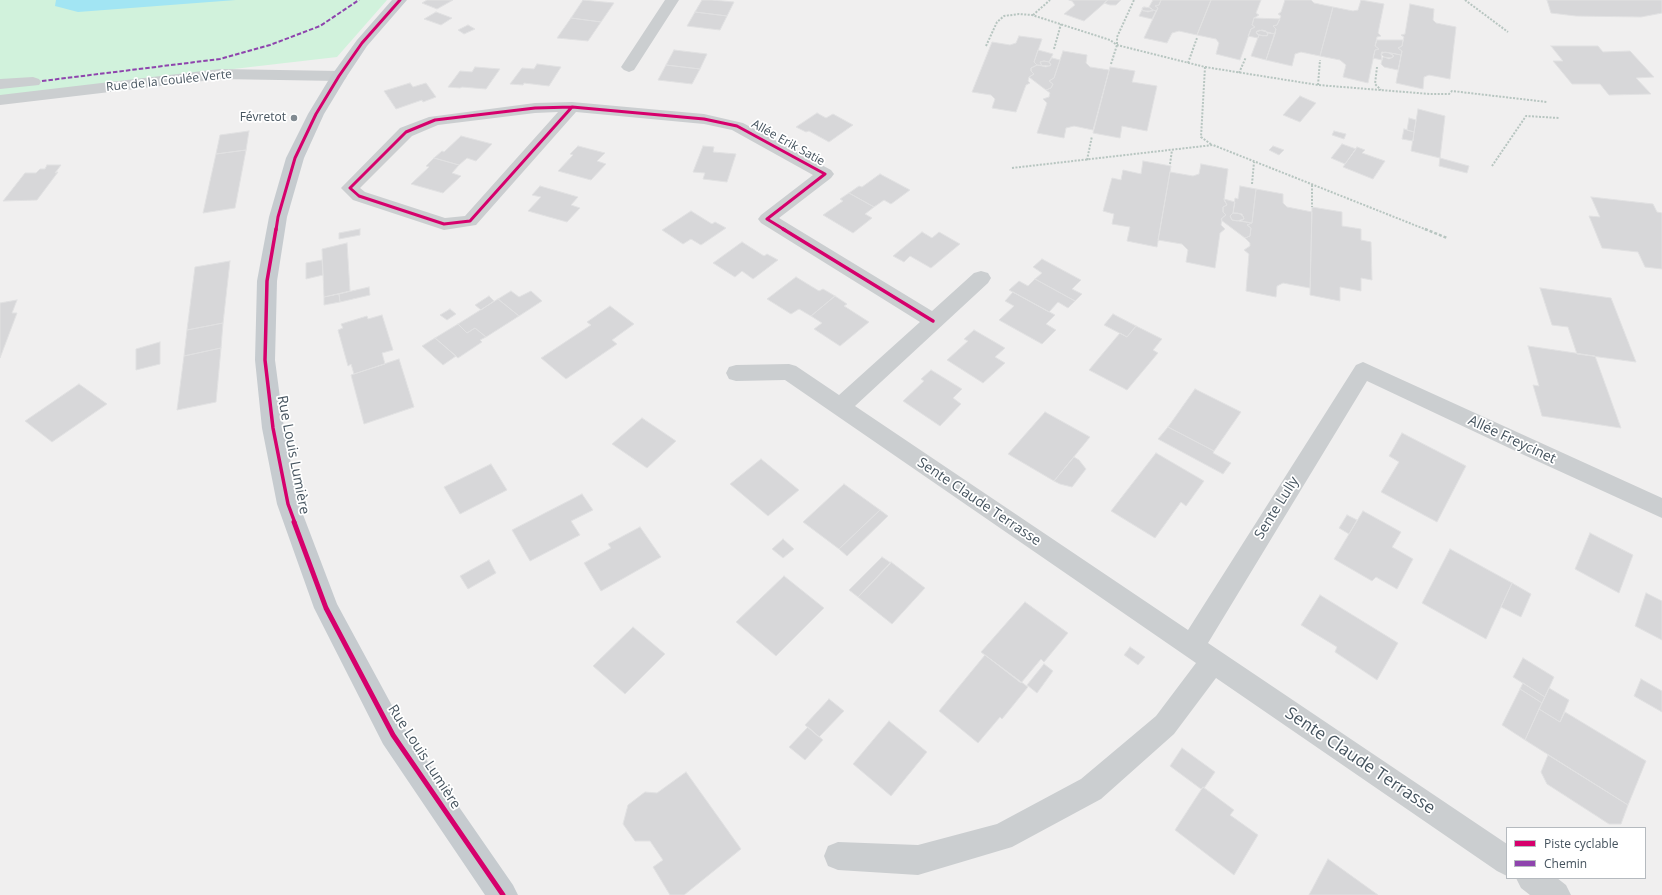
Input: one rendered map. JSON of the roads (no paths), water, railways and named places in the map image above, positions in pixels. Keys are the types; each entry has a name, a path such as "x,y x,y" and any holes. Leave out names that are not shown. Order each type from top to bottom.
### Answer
{"main road":[{"name":"Rue Louis Lumière","path":"400,0 362,43 339,76 316,114 295,158 278,218 267,281 265,360 273,428 288,504 326,608 393,735 503,895"}],"street":[{"path":"629,66 672,0"},
{"name":"Rue de la Coulée Verte","path":"0,100 220,74 339,76"},
{"path":"0,84 42,81 36,96"},
{"name":"Allée Erik Satie","path":"572,107 470,220 444,224 359,196 350,188 406,132 435,120 535,108 572,107 704,119 737,126 825,174 768,219 934,321"},
{"path":"840,407 981,278"},
{"name":"Allée Freycinet","path":"1363,370 1662,508"},
{"name":"Sente Lully","path":"1203,654 1363,370"},
{"name":"Sente Claude Terrasse","path":"736,373 789,372 1506,860"},
{"path":"838,856 918,860 1002,837 1091,789 1165,725 1203,654"},
{"path":"1532,879 1556,895"}],"water":[{"path":"56,0 236,0 78,12 55,6"}],"place":[{"name":"Févretot","path":"294,118"}]}
